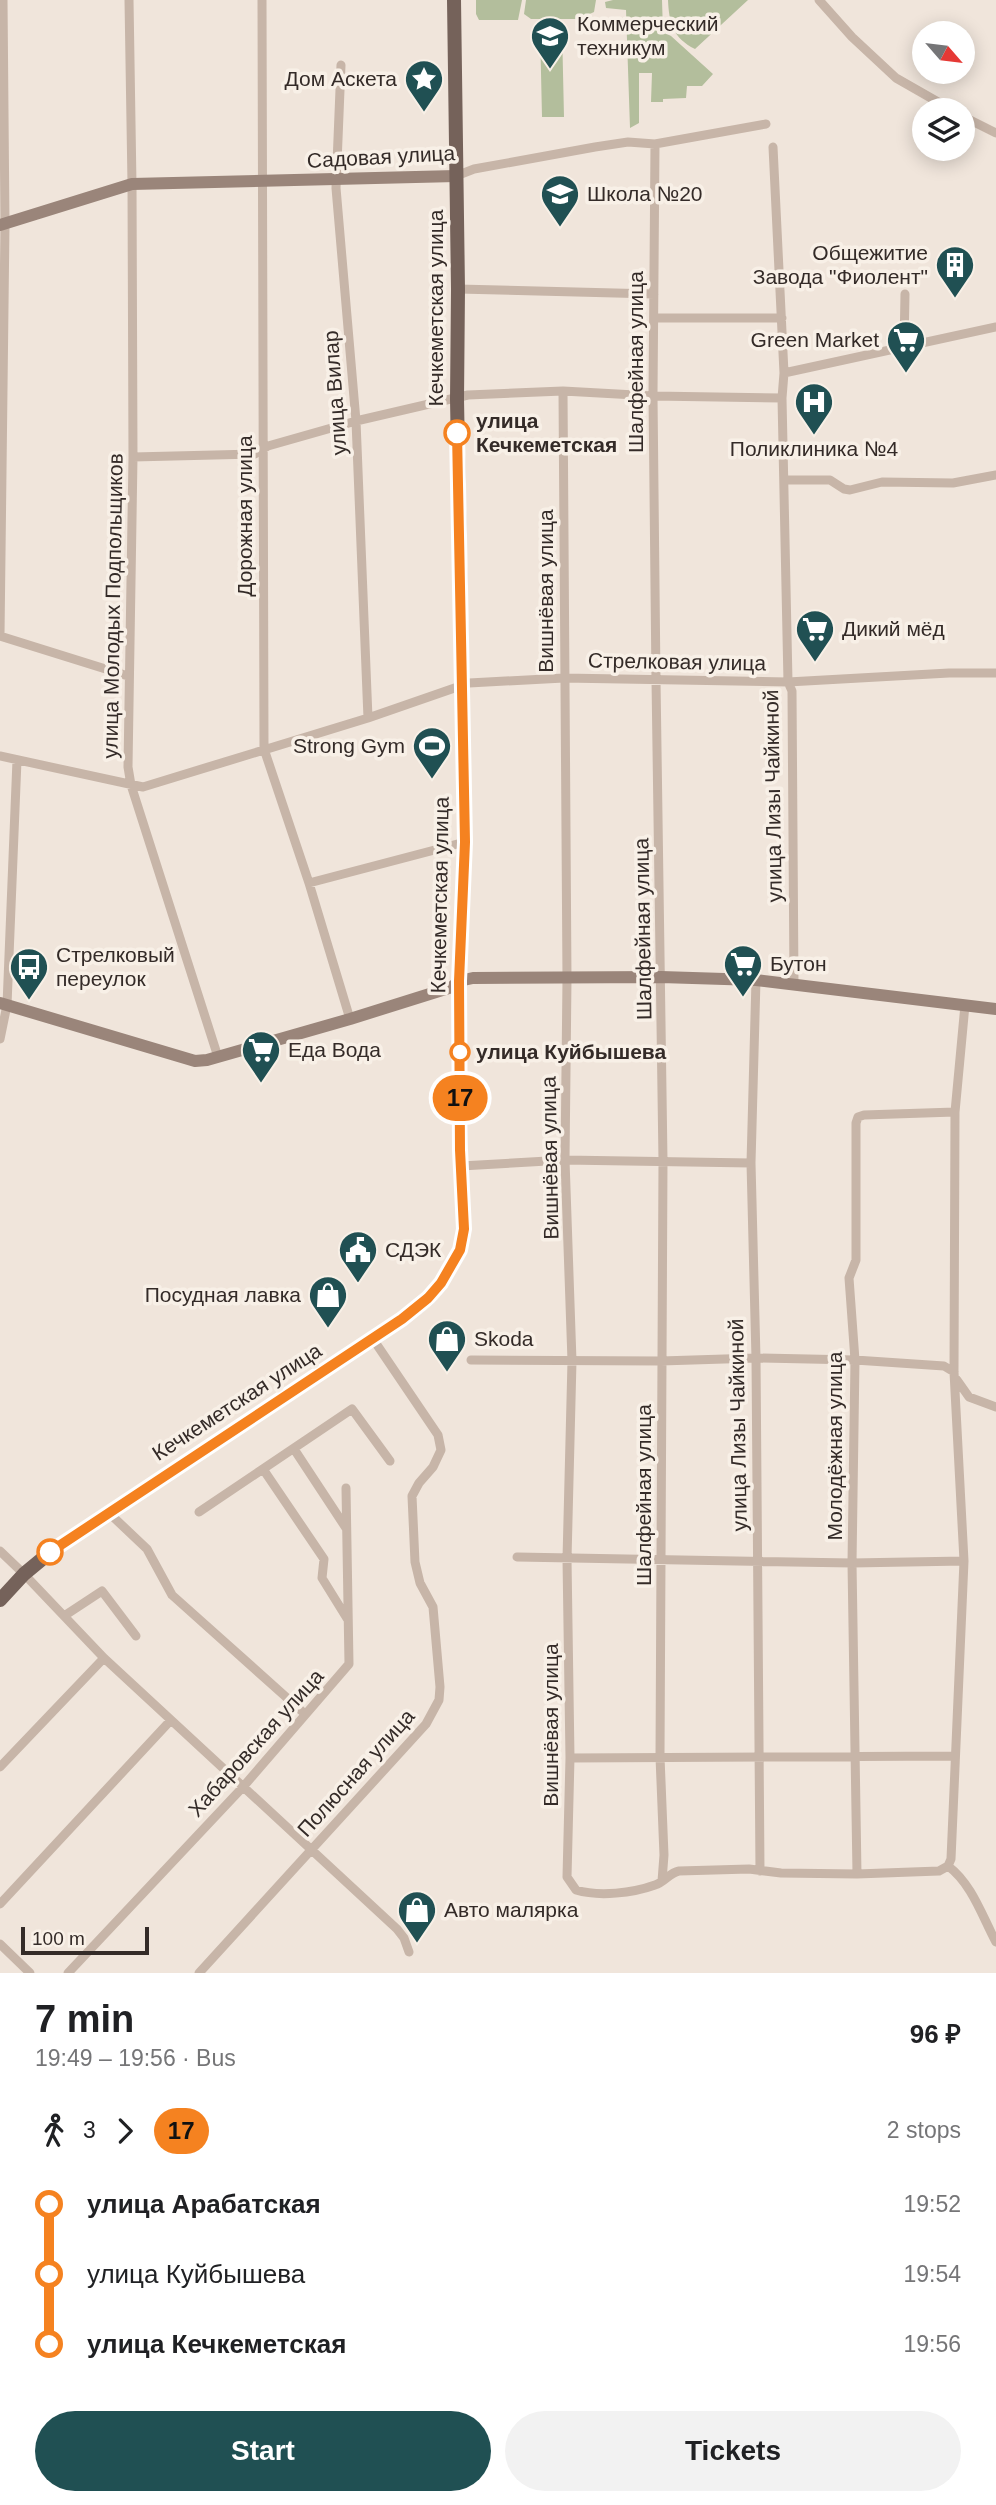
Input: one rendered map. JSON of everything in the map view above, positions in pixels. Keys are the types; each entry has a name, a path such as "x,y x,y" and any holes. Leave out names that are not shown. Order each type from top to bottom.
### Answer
{"main road":[{"name":"Кечкеметская улица","path":"0,1600 24,1574 53,1550 373,1339 428,1298 451,1268 460,1250 464,1229 459,981 465,842 457,399 454,0"},
{"name":"Садовая улица","path":"2,225 132,184 456,176"},
{"path":"3,1004 195,1061 218,1057 349,1019 473,978 661,977 756,980 996,1009"}],"street":[{"path":"3,0 0,636 128,676"},
{"name":"улица Молодых Подпольщиков","path":"129,0 132,457 128,766 131,785 218,1057"},
{"name":"Дорожная улица","path":"262,0 264,749 309,883 349,1019"},
{"path":"819,0 852,37 896,78 931,98"},
{"name":"улица Вилар","path":"341,65 336,180 356,421 368,718"},
{"path":"975,123 996,134"},
{"name":"Садовая улица","path":"456,176 474,169 595,147 628,142 654,144 766,124"},
{"name":"Шалфейная улица","path":"654,144 653,396 663,1161 660,1757 663,1881"},
{"name":"улица Лизы Чайкиной","path":"773,147 785,373 782,398 788,681 792,691 794,983"},
{"path":"458,289 654,295"},
{"path":"904,346 905,294"},
{"path":"654,318 782,318"},
{"path":"785,373 996,327"},
{"path":"132,457 255,454 262,449 356,421 468,395 563,391 653,396 782,398"},
{"name":"Вишнёвая улица","path":"563,391 567,979 565,1160 572,1361 567,1559 570,1758 567,1877 576,1890 583,1892 612,1893 656,1885 663,1881"},
{"path":"784,480 830,480 850,490 882,482 953,483 996,475"},
{"name":"Стрелковая улица","path":"0,756 143,788 368,718 450,691 461,684 564,678 788,681 996,673"},
{"path":"0,1039 17,760"},
{"path":"309,883 465,842"},
{"name":"улица Лизы Чайкиной","path":"756,980 751,1163 756,1358 760,1871"},
{"path":"663,1881 671,1873 679,1871 857,1874 939,1871 948,1866 951,1859 964,1561 954,1367 955,1112 965,1005"},
{"name":"Молодёжная улица","path":"857,1874 852,1563 855,1360 849,1278 856,1260 856,1120 864,1115 955,1112"},
{"path":"461,1166 565,1160 751,1163"},
{"name":"Полюсная улица","path":"199,1973 426,1724 439,1700 433,1607 419,1583 415,1562 412,1496 441,1450 438,1435 373,1339"},
{"path":"471,1360 661,1361 756,1358 855,1360 954,1367"},
{"path":"954,1367 960,1387 969,1397 996,1407"},
{"path":"199,1512 352,1409 390,1461"},
{"path":"294,1448 347,1530"},
{"path":"263,1469 324,1559 322,1578 349,1620"},
{"name":"Хабаровская улица","path":"68,1973 243,1787 349,1664 346,1488"},
{"path":"108,1513 147,1549 172,1595 306,1714"},
{"path":"0,1551 104,1658 397,1929 409,1952"},
{"path":"517,1557 852,1563 964,1561"},
{"path":"64,1616 102,1591 136,1636"},
{"path":"0,1767 104,1658"},
{"path":"0,1904 171,1720"},
{"path":"570,1758 954,1756"},
{"path":"948,1866 959,1874 966,1884 996,1942"},
{"path":"0,1944 30,1973"}],"green space":[{"path":"476,0 522,0 518,20 479,20"},
{"path":"526,0 596,0 594,12 579,19 531,19 524,14"},
{"path":"662,0 663,32 713,74 702,86 687,86 686,98 651,102 652,73 639,73 639,123 630,128 626,10 606,8 605,2"},
{"path":"668,0 748,0 695,49 677,35"},
{"path":"540,28 562,28 564,117 542,117"}],"bus line":[{"name":"17","path":"50,1552 402,1319 428,1298 441,1283 460,1250 464,1229 460,1150 459,981 465,842 457,433"}],"place":[{"name":"Коммерческий техникум","path":"550,70"},
{"name":"Дом Аскета","path":"424,113"},
{"name":"Школа №20","path":"560,228"},
{"name":"Общежитие Завода \"Фиолент\"","path":"955,299"},
{"name":"Green Market","path":"906,374"},
{"name":"улица Кечкеметская","path":"457,433"},
{"name":"Поликлиника №4","path":"814,436"},
{"name":"Дикий мёд","path":"815,663"},
{"name":"Strong Gym","path":"432,780"},
{"name":"Бутон","path":"743,998"},
{"name":"Стрелковый переулок","path":"29,1001"},
{"name":"улица Куйбышева","path":"460,1052"},
{"name":"Еда Вода","path":"261,1084"},
{"name":"СДЭК","path":"358,1284"},
{"name":"Посудная лавка","path":"328,1329"},
{"name":"Skoda","path":"447,1373"},
{"name":"Авто малярка","path":"417,1944"}]}
